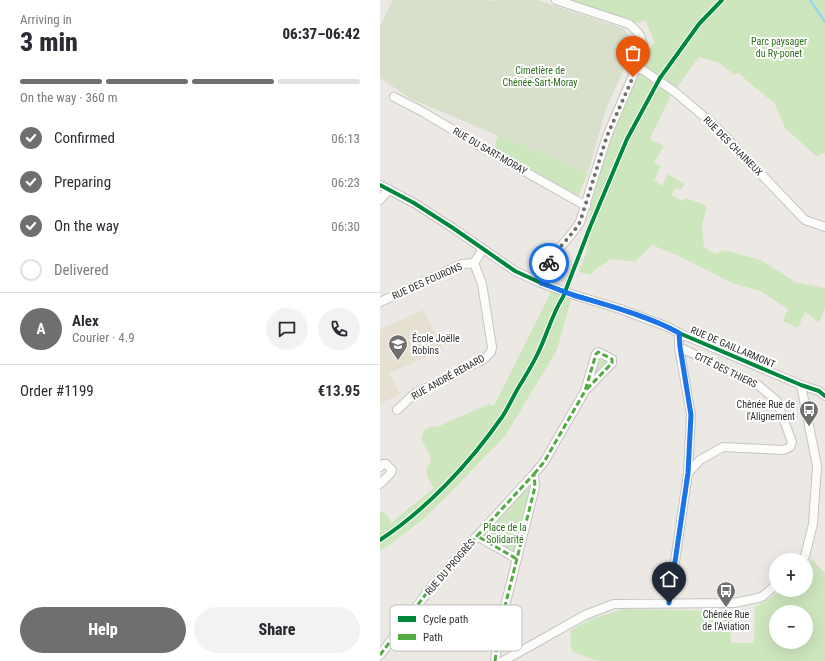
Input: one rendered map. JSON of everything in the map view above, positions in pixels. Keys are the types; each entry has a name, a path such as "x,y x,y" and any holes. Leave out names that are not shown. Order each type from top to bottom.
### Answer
{"street":[{"path":"541,283 556,252 575,231 580,222 607,136 640,69 644,50 641,36 630,24 556,0"},
{"name":"RUE DES CHAINEUX","path":"640,69 675,92 714,125 804,220 825,227"},
{"name":"RUE DU SART-MORAY","path":"394,96 484,149 586,206"},
{"name":"RUE DE GAILLARMONT","path":"380,185 414,203 515,271 541,283 620,309 668,327 801,385 823,392"},
{"path":"380,200 388,189"},
{"path":"474,264 483,249"},
{"name":"RUE DES FOURONS","path":"380,302 462,264 474,264"},
{"name":"RUE ANDRÉ RENARD","path":"397,410 414,394 484,359 491,352 492,347 482,284 474,264"},
{"path":"669,603 688,473 691,415 679,333"},
{"name":"CITÉ DES THIERS","path":"680,347 758,385 777,400 792,442 790,447 784,450 723,448 700,460 688,473"},
{"path":"801,385 817,466 814,524 806,553"},
{"path":"517,559 477,536 544,462 585,391"},
{"path":"380,467 383,464 386,464 392,470 380,484"},
{"path":"505,605 535,487 534,474"},
{"name":"RUE DU PROGRÈS","path":"418,605 432,586 477,536"},
{"path":"503,661 585,615 614,604 734,604 758,598 769,591"},
{"name":"RUE DU PROGRÈS","path":"380,655 390,642"},
{"path":"495,661 496,651"}],"shaded area":[{"name":"École Joëlle Robins","path":"423,310 444,350 389,373 400,394 380,404 380,329"}],"green space":[{"name":"Cimetière de Chênée-Sart-Moray","path":"393,0 537,0 625,29 634,47 606,109 588,173 411,99 380,78 380,26"},
{"name":"Parc paysager du Ry-ponet","path":"569,0 825,0 825,153 816,156 785,128 775,104 738,73 734,75 720,63 699,57 670,97 650,139 664,146 654,163 661,166 654,180 662,186 668,174 684,184 681,190 675,188 671,195 682,201 686,198 707,206 702,225 704,247 715,254 723,250 761,260 795,282 825,288 825,308 819,323 805,312 798,328 783,321 788,309 760,291 732,283 677,255 652,245 635,262 610,259 595,270 591,275 579,272 587,250 590,206 610,136 642,63 654,42 646,21 632,23"},
{"path":"498,135 588,173 578,196 494,148"},
{"path":"552,290 571,300 557,350 505,436 422,520 380,550 380,513 384,512 389,518 390,524 434,488 428,479 426,470 431,460 430,455 421,440 424,430 431,426 437,427 489,404 494,406"},
{"path":"601,359 605,359 606,364 598,372 596,372 596,365"},
{"name":"Place de la Solidarité","path":"529,487 531,489 515,552 512,554 485,537 485,534"},
{"path":"813,561 825,573 825,661 598,661 573,652 570,644 571,630 591,619 623,609 730,611 731,643 754,643 755,607 772,597 813,597"}],"waterway":[{"path":"810,0 825,22"}],"marked path":[{"path":"534,474 544,462 585,391 596,354 598,352 612,359 612,363 585,391"},
{"path":"534,474 535,487 517,559 477,536 534,474"},
{"path":"418,605 432,586 477,536"},
{"path":"505,605 517,559"},
{"path":"380,655 390,642"},
{"path":"495,661 496,651"}],"cycle path":[{"path":"380,540 431,500 447,484 476,451 504,414 533,363 563,297 590,227 627,139 660,78 699,24 722,0"},
{"path":"380,185 414,203 515,271 541,283 571,294 620,309 668,327 801,385 819,391 825,396"}],"way so far":[{"path":"549,263 556,252 575,231 580,222 607,136 633,77"}],"place":[{"name":"École Joëlle Robins","path":"398,361"},
{"name":"Chênée Rue de l'Alignement","path":"809,427"},
{"name":"Chênée Rue de l'Aviation","path":"726,608"}],"route":[{"path":"549,263 541,283 620,309 668,327 679,333 691,415 688,473 669,603"}]}
